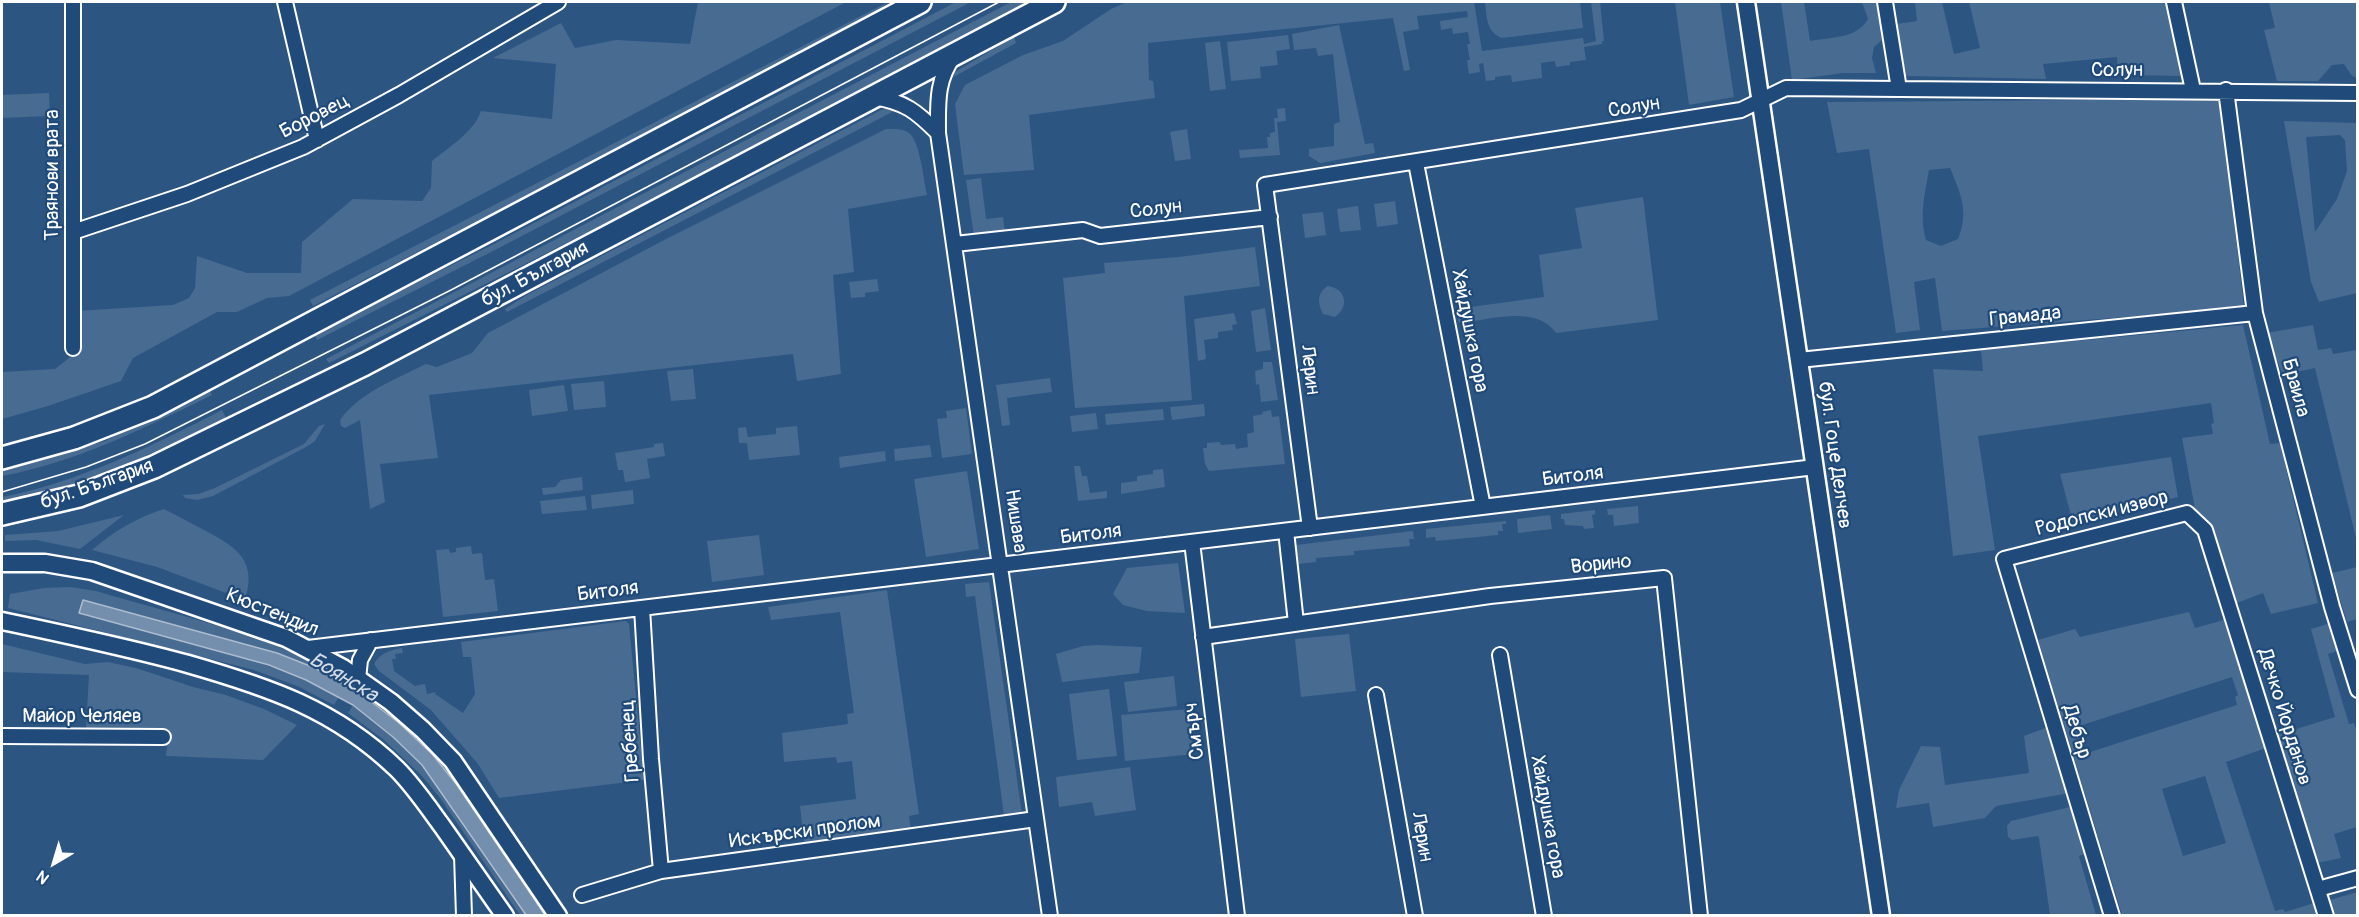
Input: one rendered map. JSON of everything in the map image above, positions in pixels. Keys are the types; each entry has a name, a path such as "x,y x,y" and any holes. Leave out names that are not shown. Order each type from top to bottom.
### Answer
{"main road":[{"path":"2,458 74,438 153,407 920,2"},
{"name":"бул. България","path":"2,514 79,496 154,467 365,364 1054,2"}],"street":[{"name":"Траянови врата","path":"73,2 73,348"},
{"path":"285,2 317,140"},
{"name":"Боровец","path":"73,232 208,187 317,140 558,2"},
{"path":"887,19 899,2"},
{"name":"бул. Гоце Делчев","path":"1746,2 1881,915"},
{"path":"1885,2 1899,89"},
{"path":"2174,2 2193,90"},
{"name":"Нишава","path":"957,52 941,79 938,94 938,133 1050,915"},
{"name":"Солун","path":"955,244 1083,230 1100,236 1270,217 1265,185 1731,112 1761,101 1786,88 2226,90 2358,93"},
{"name":"Браила","path":"2226,90 2255,313 2331,608 2358,690"},
{"path":"872,97 896,101 913,109 938,133"},
{"name":"Хайдушка гора","path":"1416,163 1483,507"},
{"name":"Лерин","path":"1270,217 1310,528"},
{"name":"Грамада","path":"1799,360 2255,313"},
{"name":"Битоля","path":"308,648 1815,467"},
{"name":"Родопски извор","path":"2004,559 2187,513 2205,530"},
{"name":"Дечко Йорданов","path":"2205,530 2326,915"},
{"path":"1203,637 1296,623 1286,531"},
{"name":"Смърч","path":"1192,542 1237,915"},
{"name":"Дебър","path":"2004,559 2112,915"},
{"name":"Кюстендил","path":"2,563 45,563 92,571 308,648 358,679 414,722 453,761 558,915"},
{"name":"Ворино","path":"1296,623 1490,596 1664,578 1700,915"},
{"name":"Гребенец","path":"642,608 651,759 662,871"},
{"path":"2,621 174,660 235,677 302,703 350,731 398,770 415,790 505,915"},
{"path":"358,679 360,660 371,640"},
{"name":"Хайдушка гора","path":"1500,655 1544,915"},
{"name":"Лерин","path":"1376,695 1415,915"},
{"name":"Майор Челяев","path":"2,736 163,737"},
{"name":"Искърски пролом","path":"582,896 662,871 1036,819"},
{"path":"462,855 464,915"},
{"path":"2318,889 2358,878"}],"shaded area":[{"path":"698,2 846,2 289,296 267,298 237,312 217,312 133,358 121,381 2,419 2,372 55,369 78,351 76,311 173,305 189,298 195,288 197,256 247,273 301,273 302,242 353,199 422,201 431,188 432,161 473,126 481,111 552,119 556,64 493,58 561,23 575,48 616,40 690,44"},
{"path":"888,2 871,18 729,89 313,306 310,300"},
{"path":"956,2 971,2 317,340 314,334 492,245"},
{"path":"1011,2 1026,2 598,227 329,363 326,359"},
{"path":"1127,2 1474,2 1482,51 1583,38 1584,44 1596,41 1591,2 1600,2 1604,41 1602,44 1584,47 1586,60 1556,67 1555,61 1541,63 1542,78 1512,82 1511,75 1486,81 1483,63 1479,64 1480,72 1469,74 1468,32 1453,34 1452,28 1441,30 1440,21 1468,17 1467,11 1417,16 1419,29 1403,32 1410,70 1404,71 1393,18 1148,43 1149,80 1153,81 1155,98 1029,115 1034,170 964,175 955,104 965,85 1023,55 1063,41 1111,9"},
{"path":"1485,2 1580,2 1583,28 1502,38 1490,28"},
{"path":"1675,2 1720,2 1734,97 1689,105"},
{"path":"1781,2 1804,2 1810,41 1850,34 1863,26 1868,19 1862,2 1880,2 1885,31 1883,39 1874,47 1872,58 1876,73 1843,73 1792,80"},
{"path":"1915,2 1942,2 1954,54 1980,48 1969,2 2167,2 2183,76 2118,75 2117,57 2043,64 2046,79 1905,76 1897,24 1917,21"},
{"path":"2269,2 2357,2 2357,78 2352,76 2344,64 2332,65 2318,81 2277,81 2264,30 2275,28"},
{"path":"1339,25 1365,144 1373,143 1375,153 1320,163 1309,156 1309,149 1334,146 1334,124 1340,122 1333,54 1318,56 1316,48 1294,50 1292,34"},
{"path":"1288,35 1290,49 1276,51 1278,65 1260,67 1261,78 1231,81 1227,42"},
{"path":"1014,37 1016,43 946,81 950,75"},
{"path":"1220,41 1226,89 1210,91 1205,43"},
{"path":"49,93 50,116 2,118 2,95"},
{"path":"2220,99 2244,308 1942,331 1935,278 1914,282 1920,330 1896,333 1869,149 1837,153 1827,102","holes":["1950,168 1960,195 1963,220 1958,239 1941,246 1926,240 1923,205 1929,170"]},
{"path":"885,108 898,109 507,312 505,309 525,296"},
{"path":"1285,108 1286,121 1277,122 1280,155 1240,158 1239,150 1268,148 1267,137 1270,137 1270,133 1275,132 1274,118 1278,118 1277,109"},
{"path":"2284,121 2357,123 2357,293 2319,302 2311,282","holes":["2340,135 2345,140 2347,171 2337,199 2315,232 2306,137"]},
{"path":"886,129 905,131 913,138 919,153 927,195 848,209 854,272 833,275 841,374 797,381 793,354 429,395 438,458 380,464 385,502 370,509 360,420 345,428 341,426 340,420 357,402 426,364 437,367 472,353 488,333 666,239"},
{"path":"1187,129 1191,159 1175,161 1170,132"},
{"path":"981,178 986,219 1003,217 1005,233 974,237 966,180"},
{"path":"1643,197 1658,320 1556,333 1547,324 1524,316 1459,323 1456,309 1544,297 1539,255 1582,248 1575,208"},
{"path":"1395,201 1398,224 1377,227 1374,204"},
{"path":"1358,206 1361,230 1340,232 1337,209"},
{"path":"1323,212 1326,235 1305,238 1302,214"},
{"path":"1255,247 1260,286 1184,296 1192,400 1075,408 1063,278 1105,273 1104,263 1179,257"},
{"path":"877,279 879,291 865,293 865,297 851,298 849,282"},
{"path":"1328,286 1339,291 1344,298 1343,308 1335,317 1323,314 1320,306 1321,292"},
{"path":"1265,308 1271,350 1256,352 1251,311"},
{"path":"1234,313 1237,324 1232,325 1233,330 1218,332 1218,338 1204,340 1206,359 1198,361 1194,319"},
{"path":"2243,325 2270,444 2280,443 2318,603 2271,614 2263,593 2234,604 2210,525 2195,509 2182,438 2213,434 2211,403 1978,436 1995,550 1953,556 1933,369 1983,371 1981,350"},
{"path":"2313,325 2318,350 2331,348 2333,354 2357,350 2357,542 2315,368 2283,375 2266,333"},
{"path":"1263,362 1272,362 1278,400 1261,402 1255,371 1263,369"},
{"path":"693,369 696,399 671,401 667,371"},
{"path":"1050,378 1052,392 1007,398 1010,425 1002,426 996,385"},
{"path":"604,381 606,407 574,410 571,384"},
{"path":"564,385 568,411 532,416 529,390"},
{"path":"210,390 212,395 110,443 57,462 2,476 2,471 105,441"},
{"path":"1204,404 1205,416 1172,420 1170,407"},
{"path":"966,408 972,454 942,458 937,419 947,418 946,411"},
{"path":"1163,409 1164,420 1106,425 1105,414"},
{"path":"222,410 226,418 117,468 60,488 2,503 2,497 59,482 115,461"},
{"path":"1271,410 1272,417 1279,416 1285,464 1209,471 1205,464 1203,448 1207,448 1207,443 1235,444 1236,449 1248,447 1247,434 1254,432 1253,416"},
{"path":"1096,413 1098,429 1072,432 1070,416"},
{"path":"325,424 315,441 306,447 213,496 197,500 185,498 183,495 198,494 215,488 304,444 319,426"},
{"path":"797,426 800,455 749,460 747,443 739,443 738,428 746,427 748,437 776,434 776,428"},
{"path":"663,443 665,456 647,459 650,478 625,482 623,470 618,470 615,453 654,447 654,444"},
{"path":"930,445 932,457 895,461 894,449"},
{"path":"885,451 886,461 840,468 839,457"},
{"path":"2171,457 2178,497 2073,523 2060,474"},
{"path":"1074,466 1080,466 1082,476 1087,476 1090,493 1107,491 1107,498 1078,501"},
{"path":"1163,469 1165,487 1121,494 1121,483 1137,481 1137,476 1153,474 1153,470"},
{"path":"967,471 979,549 926,557 914,479"},
{"path":"582,477 583,490 543,495 542,488 555,487 561,480"},
{"path":"633,490 634,504 592,509 591,495"},
{"path":"585,496 587,510 542,514 540,501"},
{"path":"1638,506 1639,523 1614,526 1613,515 1608,515 1607,509"},
{"path":"164,509 217,537 236,550 242,557 248,575 245,600 157,567 92,550 126,526"},
{"path":"1595,510 1595,514 1592,515 1594,528 1584,529 1583,526 1565,525 1564,519 1561,519 1561,514"},
{"path":"124,515 80,549 36,540 5,541 5,535 58,531"},
{"path":"1550,515 1552,529 1518,533 1517,519"},
{"path":"1506,521 1506,524 1502,524 1503,531 1498,531 1498,535 1436,541 1435,537 1426,538 1426,529"},
{"path":"1413,531 1414,539 1409,539 1410,546 1354,551 1354,555 1316,558 1316,562 1298,564 1296,545"},
{"path":"759,535 764,575 712,582 707,541"},
{"path":"471,546 472,554 482,553 485,580 494,579 498,611 443,617 436,550 449,549 450,553 456,552 456,548"},
{"path":"1178,563 1185,613 1147,611 1123,605 1113,594 1127,568"},
{"path":"2357,567 2357,619 2347,622 2332,573"},
{"path":"989,582 1022,814 1004,816 975,596 966,597 965,584"},
{"path":"71,587 96,591 225,628 289,651 349,680 345,685 315,668 79,613 212,648 277,669 339,697 334,705 297,686 254,670 8,608 10,594 44,588"},
{"path":"887,590 919,814 909,816 911,830 804,842 800,806 856,799 852,761 837,763 836,757 784,762 782,733 848,724 847,714 854,713 840,612 771,620 768,607"},
{"path":"83,600 277,653 315,668 360,693 399,723 432,754 457,785 545,915 526,915 422,765 393,737 353,705 306,680 269,665 79,613"},
{"path":"2189,612 2195,628 2224,620 2266,748 2226,762 2275,911 2283,909 2285,912 2314,903 2318,915 2122,915 2038,640 2075,629 2080,637","holes":["2232,677 2238,695 2235,697 2237,705 2087,753 2079,726","2205,776 2226,843 2183,856 2162,789"]},
{"path":"626,621 629,624 644,780 499,798 478,764 431,710 379,671 374,664 386,653 402,648 403,653 395,654 396,659 392,659 394,671 415,686 425,684 427,694 436,692 435,694 463,713 475,694 471,657 463,657 461,642"},
{"path":"2331,623 2339,650 2328,654 2349,724 2354,723 2357,733 2357,827 2334,834 2341,858 2317,863 2277,735 2335,717 2311,629"},
{"path":"1349,634 1356,691 1301,697 1295,639"},
{"path":"2,644 85,664 108,662 136,668 193,687 226,695 264,709 297,725 263,760 166,756 169,731 86,728 89,675 2,672"},
{"path":"1083,646 1142,647 1139,673 1062,682 1056,654"},
{"path":"1174,676 1177,706 1128,712 1124,682"},
{"path":"363,689 435,749 551,915 545,915 457,785 432,754 399,723 360,693"},
{"path":"1109,689 1117,756 1077,760 1069,694"},
{"path":"353,705 393,737 422,765 526,915 520,915 440,798 422,776 384,740 348,713"},
{"path":"1189,709 1194,754 1125,761 1121,715"},
{"path":"2048,727 2070,793 1996,806 1985,818 1933,827 1929,803 1896,808 1899,790 1921,746 1940,747 1945,785 2029,773 2024,736"},
{"path":"1130,767 1136,810 1095,816 1092,802 1059,807 1056,777"},
{"path":"2070,807 2089,853 2079,856 2096,915 2050,915 2038,836 2012,840 2008,837 2007,826 2011,821"},
{"path":"2357,892 2357,915 2334,915 2330,900"}],"tram line":[{"path":"2,492 86,467 145,444 451,290 999,2"}],"water label":[{"name":"Боянска","path":"343,678"}]}
